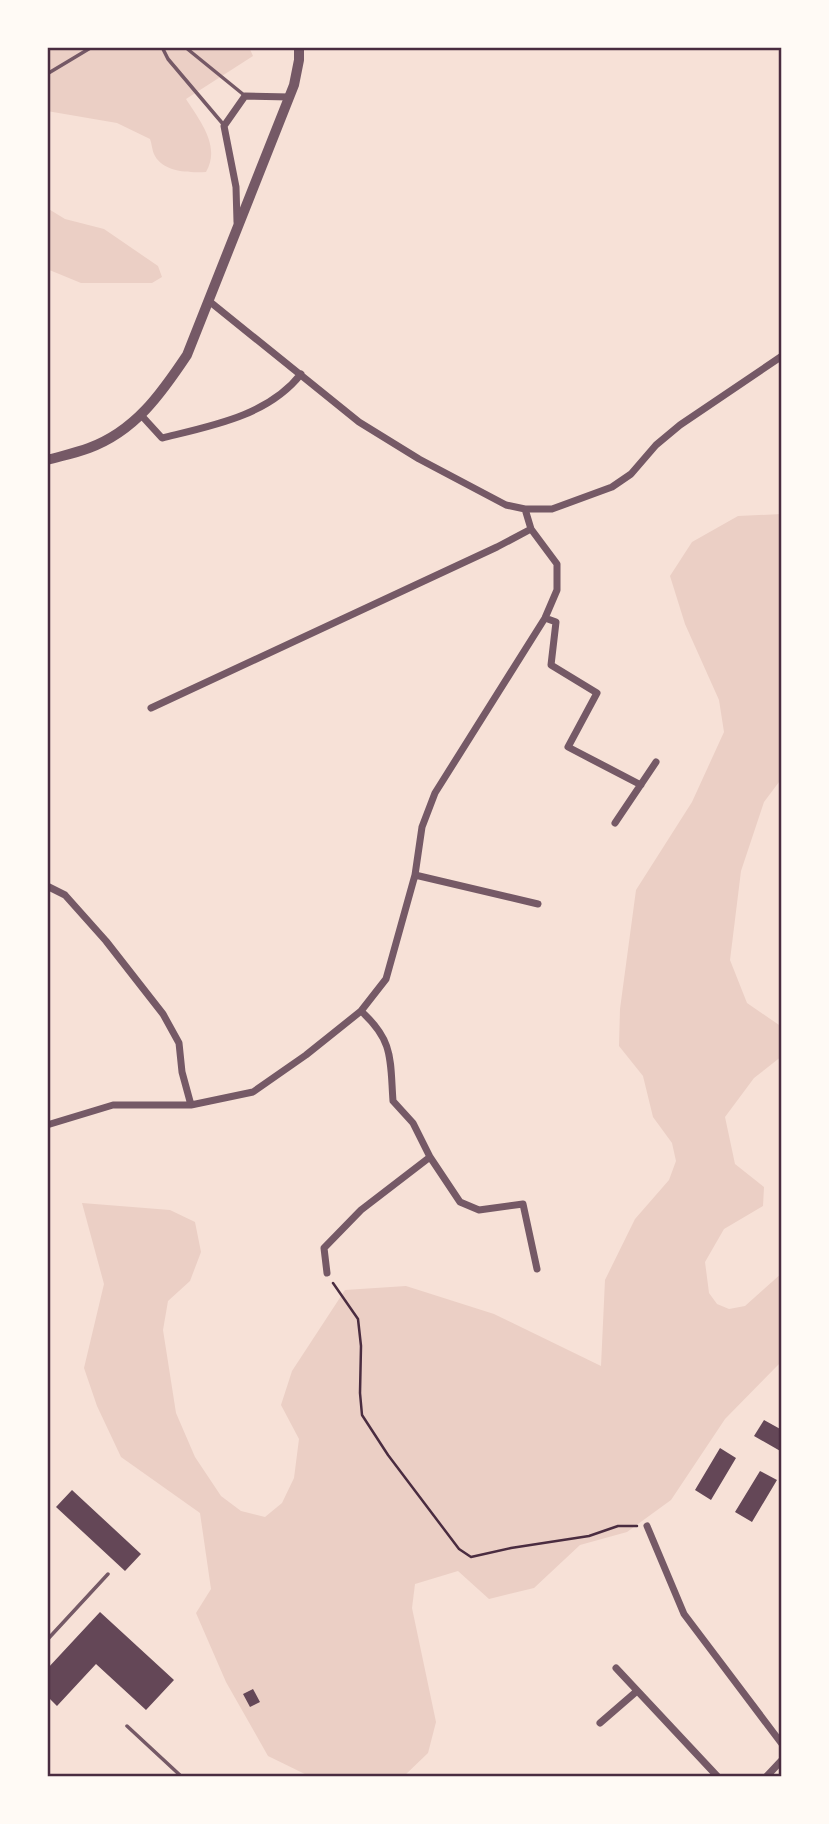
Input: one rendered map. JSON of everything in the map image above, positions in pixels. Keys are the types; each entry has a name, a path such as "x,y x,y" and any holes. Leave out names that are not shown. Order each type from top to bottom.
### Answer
{"street":[{"path":"47,460 113,437 141,415 163,390 187,355 290,97 299,60 299,47"},
{"path":"237,230 236,187 224,126 246,96 290,97"},
{"path":"209,301 359,422 419,459 506,505 525,509 552,509 612,487 631,474 656,445 680,425 782,356"},
{"path":"141,415 162,438 198,429 256,410 289,389 301,374"},
{"path":"47,1125 113,1105 191,1105 253,1092 306,1055 361,1011 386,979 415,875 422,827 435,793 545,618 557,590 557,564 531,529 525,509"},
{"path":"150,708 531,529"},
{"path":"545,618 556,622 551,665 597,693 568,747 641,785"},
{"path":"615,823 656,762"},
{"path":"415,875 538,904"},
{"path":"47,886 65,895 106,941 163,1014 179,1043 182,1072 191,1105"},
{"path":"361,1011 377,1026 390,1051 393,1101 414,1123 430,1157 460,1202 479,1210 523,1204 537,1269"},
{"path":"327,1273 324,1248 361,1210 430,1157"},
{"path":"647,1526 684,1614 782,1744"},
{"path":"616,1668 718,1777"},
{"path":"600,1723 637,1691"},
{"path":"766,1777 782,1760"}],"lane":[{"path":"47,74 92,47"},
{"path":"162,47 168,59 224,126"},
{"path":"186,47 246,96"},
{"path":"47,1640 108,1574"},
{"path":"127,1726 182,1777"}],"path":[{"path":"327,1273 358,1319 362,1415 388,1455 459,1549 471,1558 511,1548 589,1535 618,1526 647,1526"}],"shaded area":[{"path":"47,47 249,47 253,56 186,99 207,134 211,153 206,172 192,172 164,165 155,156 150,139 117,123 47,111"},
{"path":"47,208 65,219 104,229 158,266 162,277 152,283 81,283 47,269"},
{"path":"782,514 782,778 764,802 741,871 730,960 747,1003 782,1027 782,1056 754,1078 725,1117 735,1164 764,1187 763,1206 724,1229 705,1262 709,1293 717,1304 729,1309 745,1306 782,1273 782,1361 725,1419 671,1500 627,1532 580,1545 534,1588 489,1599 458,1571 415,1584 412,1608 436,1722 428,1753 403,1777 311,1777 268,1756 226,1682 196,1613 211,1589 200,1513 121,1457 97,1406 84,1368 104,1284 82,1203 170,1210 195,1222 201,1252 190,1281 168,1301 163,1330 176,1413 195,1457 221,1496 241,1511 265,1517 282,1503 294,1478 299,1439 281,1405 292,1371 345,1290 406,1286 494,1314 601,1366 605,1280 635,1219 669,1180 676,1161 672,1143 653,1117 643,1076 619,1046 620,1009 636,890 692,802 724,732 719,700 685,624 670,576 692,542 738,516"}],"building":[{"path":"764,1420 782,1430 782,1452 754,1436"},
{"path":"720,1448 736,1458 711,1500 695,1490"},
{"path":"760,1471 777,1480 752,1522 735,1512"},
{"path":"72,1490 141,1554 125,1571 56,1507"},
{"path":"100,1612 174,1680 146,1710 96,1664 57,1706 47,1696 47,1669"},
{"path":"253,1689 260,1702 250,1707 243,1694"}]}
